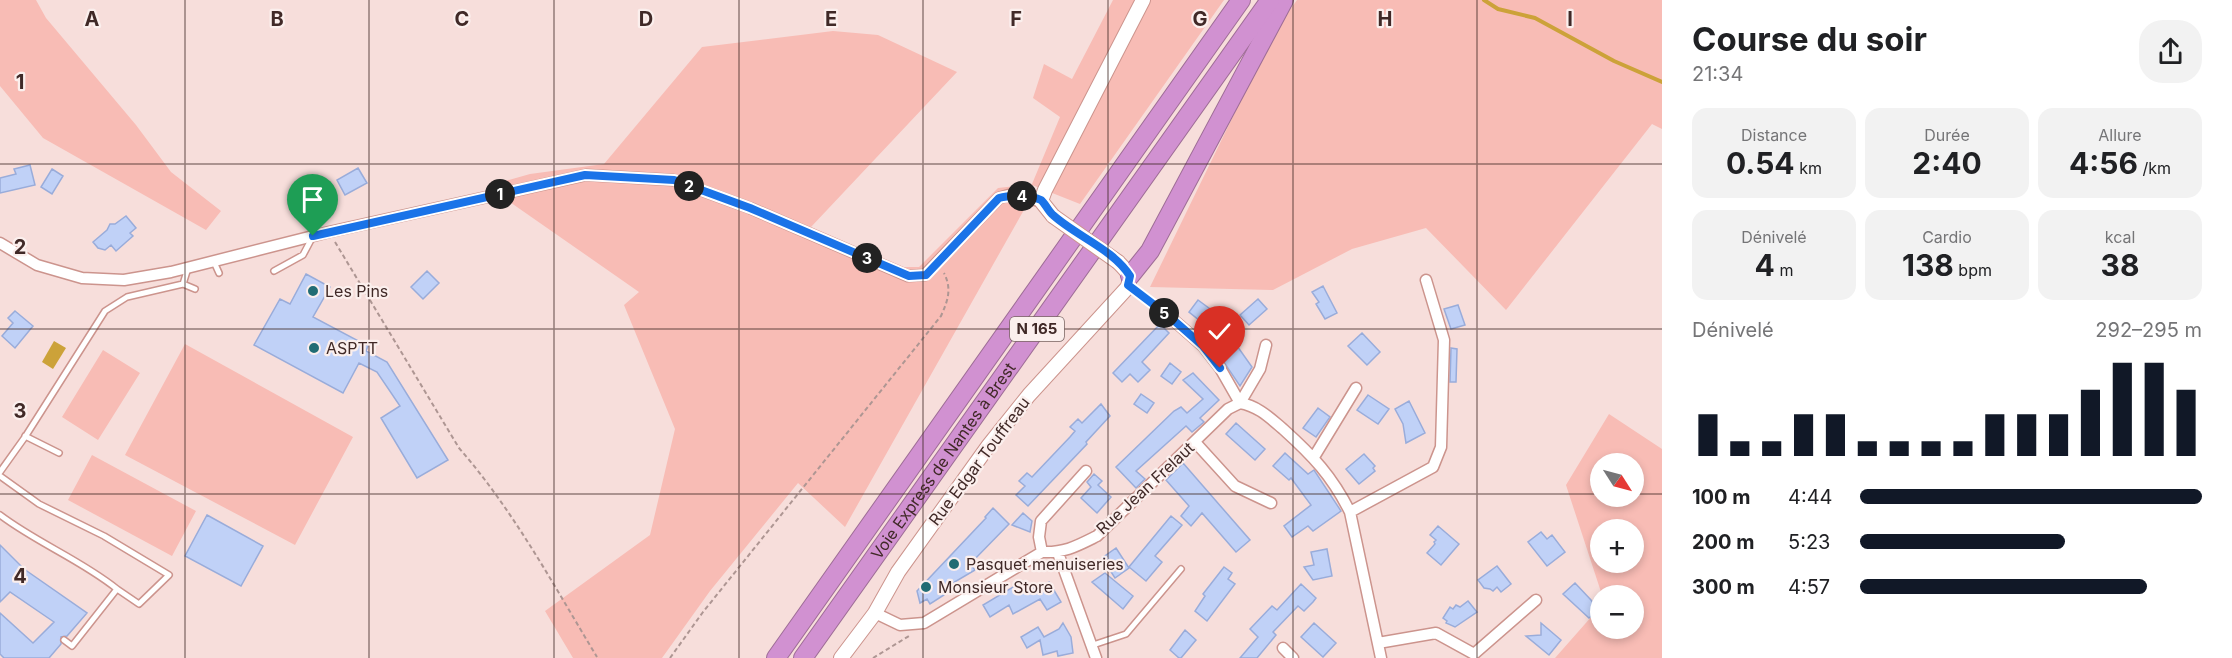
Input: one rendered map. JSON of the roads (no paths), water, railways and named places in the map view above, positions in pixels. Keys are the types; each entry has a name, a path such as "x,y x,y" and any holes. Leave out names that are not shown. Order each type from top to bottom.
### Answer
{"highway":[{"name":"Voie Express de Nantes à Brest","path":"776,658 1241,0"},
{"name":"Voie Express de Nantes à Brest","path":"803,658 1270,0"},
{"path":"1126,274 1150,251 1284,0"}],"street":[{"path":"1041,201 1143,0"},
{"path":"0,243 37,265 82,278 124,280 171,272 329,232 585,175 674,180 750,208 909,276 926,275 999,198 1009,195 1041,201 1053,216 1126,274"},
{"name":"Rue Edgar Touffreau","path":"841,658 875,613 898,572 989,445 1126,274"},
{"path":"1350,512 1433,467 1441,447 1444,340 1426,280"},
{"path":"1170,317 1203,346 1220,368 1240,403 1250,404 1264,413 1314,457 1340,490 1350,512 1381,658"},
{"name":"Rue Jean Frelaut","path":"1042,552 1058,553 1096,536 1228,409 1240,403 1260,369 1266,345"},
{"path":"1314,457 1356,388"},
{"path":"1195,442 1235,486 1271,503"},
{"path":"875,613 900,625 924,623 1042,552 1039,537 1041,521 1086,471"},
{"path":"1058,553 1096,658"},
{"path":"1378,643 1436,633 1474,654 1536,600"},
{"path":"1282,648 1293,658"}],"lane":[{"path":"274,271 303,255 313,236"},
{"path":"214,262 219,273"},
{"path":"183,284 188,268"},
{"path":"0,515 20,530 98,574 139,604 170,575 104,536 39,504 0,474 105,311 127,297 183,284 195,289"},
{"path":"25,436 59,453"},
{"path":"1093,645 1126,634 1181,569"},
{"path":"64,640 72,646 117,589"}],"waterway":[{"path":"1484,0 1498,9 1535,18 1614,61 1662,82"}],"place":[{"name":"Les Pins","path":"313,291"},
{"name":"ASPTT","path":"314,348"},
{"name":"Pasquet menuiseries","path":"954,564"},
{"name":"Monsieur Store","path":"926,587"}]}
